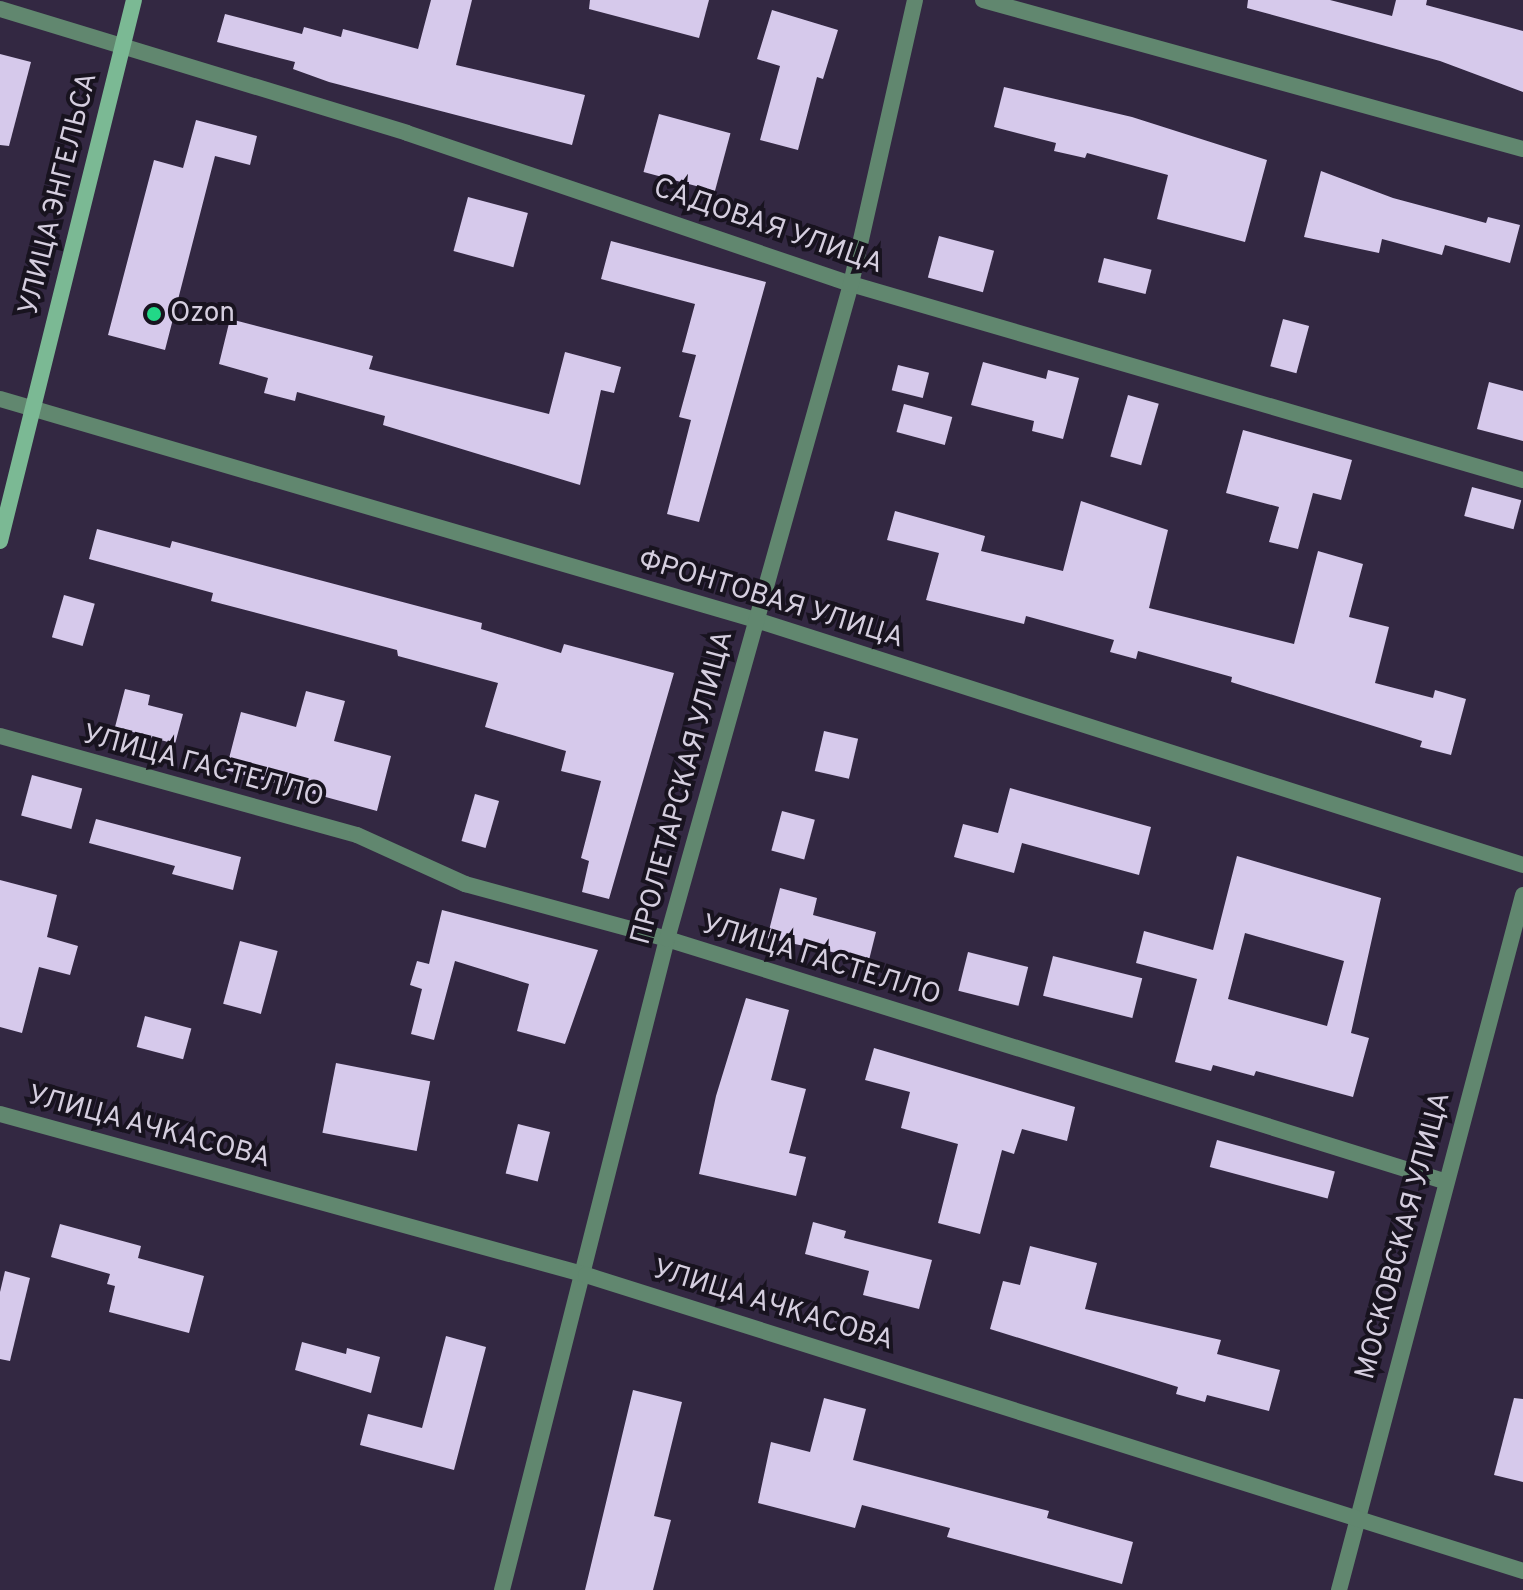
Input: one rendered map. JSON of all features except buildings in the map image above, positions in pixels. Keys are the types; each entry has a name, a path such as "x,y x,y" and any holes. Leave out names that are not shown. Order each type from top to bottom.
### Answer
{"main road":[{"name":"УЛИЦА ЭНГЕЛЬСА","path":"0,541 134,0"}],"street":[{"name":"ПРОЛЕТАРСКАЯ УЛИЦА","path":"502,1590 586,1275 667,939 851,284 915,0"},
{"path":"983,0 1523,149"},
{"name":"САДОВАЯ УЛИЦА","path":"0,9 422,138 851,284 1523,480"},
{"name":"ФРОНТОВАЯ УЛИЦА","path":"0,399 756,620 1523,865"},
{"name":"УЛИЦА ГАСТЕЛЛО","path":"0,736 357,835 465,884 667,939 1444,1181"},
{"name":"МОСКОВСКАЯ УЛИЦА","path":"1339,1590 1444,1181 1523,895"},
{"name":"УЛИЦА АЧКАСОВА","path":"0,1114 586,1275 1523,1571"}],"place":[{"name":"Ozon","path":"154,314"}]}
